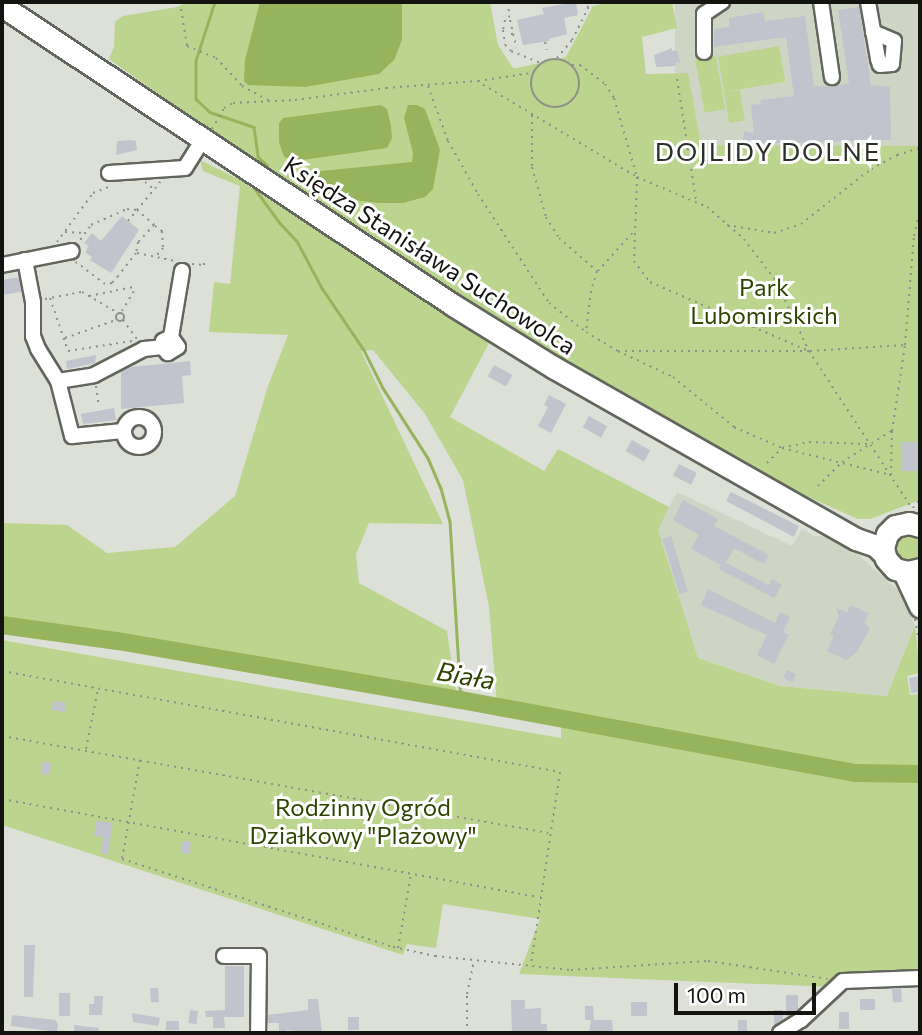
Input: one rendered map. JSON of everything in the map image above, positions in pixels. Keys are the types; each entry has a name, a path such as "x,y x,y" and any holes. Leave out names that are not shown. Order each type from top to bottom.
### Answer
{"highway":[{"name":"Księdza Stanisława Suchowolca","path":"2,6 453,305 553,368 842,529 886,544 891,566 912,570"},
{"path":"886,544 895,526 917,520"},
{"path":"912,570 920,606"}],"street":[{"path":"704,52 704,14 722,2"},
{"path":"821,2 832,77"},
{"path":"868,2 873,32"},
{"path":"114,178 185,168 203,139"},
{"path":"2,264 65,253"},
{"path":"25,260 33,302 33,336 58,381 72,436 123,431"},
{"path":"58,381 94,375 144,349 167,342 182,271"},
{"path":"224,956 259,956 258,1033"},
{"path":"780,1033 801,1020 843,981 920,978"}],"path":[{"path":"180,2 185,43 216,58 246,89 269,100"},
{"path":"507,2 510,16 503,30 505,45 511,51 540,63"},
{"path":"572,65 577,72 578,89 575,97 561,106 553,107 537,100 530,85 532,73 540,63 556,58 572,40 588,8 587,2"},
{"path":"510,20 516,47"},
{"path":"512,34 519,33"},
{"path":"545,42 547,50"},
{"path":"556,58 572,65 580,65 605,84 614,98 637,177 634,261 650,282 809,351"},
{"path":"218,119 224,108 233,103 477,81 532,73"},
{"path":"677,79 696,201"},
{"path":"477,81 637,177 696,201 744,239 776,281 809,351 912,509 920,499"},
{"path":"427,85 448,141 478,194 549,303 586,332 618,351 673,377 734,427 782,448 891,475"},
{"path":"532,114 532,167 546,217 559,238 597,271"},
{"path":"726,225 774,233 801,224 870,169 897,155 920,148"},
{"path":"128,221 169,169"},
{"path":"114,178 93,193 56,239 65,253 105,284 112,283 136,253 138,242 154,225"},
{"path":"65,253 91,225 127,209 137,210 162,231 163,247 155,257"},
{"path":"891,475 892,431 905,345 914,236 920,209"},
{"path":"586,332 591,291 597,271 635,230"},
{"path":"63,231 86,233"},
{"path":"136,253 204,265 204,258"},
{"path":"88,296 133,287"},
{"path":"116,320 134,291"},
{"path":"33,302 50,298 79,292 120,313 139,341 70,351 66,349 50,298"},
{"path":"62,338 123,320"},
{"path":"618,351 809,351 905,345"},
{"path":"94,375 99,407"},
{"path":"818,486 842,462 892,431"},
{"path":"766,464 782,448 809,442 869,444"},
{"path":"2,671 560,772 530,966"},
{"path":"86,751 98,688"},
{"path":"2,736 549,833"},
{"path":"140,760 122,859 398,948 474,960 571,970 708,961 843,981"},
{"path":"2,799 131,820 539,897"},
{"path":"398,948 411,873"},
{"path":"467,1033 467,993 474,960"}],"shaded area":[{"path":"260,2 402,2 402,40 394,60 379,74 305,87 248,85 244,81 245,60"},
{"path":"675,2 920,2 920,147 675,147"},
{"path":"381,105 387,109 391,126 392,138 387,148 295,161 284,157 279,142 279,123 283,118"},
{"path":"408,105 425,109 440,150 433,189 425,197 403,203 378,203 339,198 308,187 305,182 311,172 412,162 413,153 404,118"},
{"path":"677,492 792,546 802,529 815,536 829,537 855,552 898,590 915,626 888,696 780,686 698,658 657,529"}],"green space":[{"name":"Park Lubomirskich","path":"187,2 490,2 498,45 513,68 517,68 566,57 593,6 612,2 672,2 677,28 642,37 646,74 688,73 701,145 920,146 920,491 917,501 870,519 858,519 775,482 555,362 272,174 109,59 114,47 115,22 123,16 177,7"},
{"path":"779,46 785,81 724,92 718,57"},
{"path":"716,56 725,109 705,113 695,60"},
{"path":"740,90 745,121 729,123 724,93"},
{"name":"Rodzinny Ogród Działkowy \"Plażowy\"","path":"200,160 238,179 489,343 450,417 544,471 558,449 669,507 658,530 698,658 780,686 887,696 915,626 920,673 907,676 910,695 920,694 920,984 856,988 519,974 540,919 443,904 436,948 407,944 403,955 2,825 2,640 561,738 561,715 497,704 489,607 463,480 425,414 373,350 361,351 443,524 369,523 356,554 359,583 447,631 457,699 2,620 2,523 67,525 107,553 175,547 235,496 268,386 288,335 209,332 214,282 230,284 240,186 203,171"},
{"path":"916,533 920,537 920,559 905,565 890,550 898,534"}],"building":[{"path":"576,2 578,15 564,18 567,34 549,41 523,45 517,20 544,14 542,8"},
{"path":"859,7 871,85 890,87 891,140 743,144 744,131 754,133 751,105 761,104 760,100 794,96 786,37 714,47 714,29 729,27 729,18 763,12 765,21 805,16 814,86 832,87 849,83 838,10"},
{"path":"672,48 672,51 677,50 680,62 675,63 676,66 656,67 654,55"},
{"path":"117,141 136,141 137,150 116,155"},
{"path":"122,216 139,230 111,273 90,260 92,257 85,252 89,246 84,243 92,233 101,241"},
{"path":"19,277 21,292 2,295 2,280"},
{"path":"96,355 95,363 67,369 66,361"},
{"path":"190,361 191,375 182,376 184,403 121,409 121,372 132,367"},
{"path":"494,365 512,375 506,387 488,376"},
{"path":"549,395 566,404 551,433 538,426 548,407 544,405"},
{"path":"114,408 116,420 83,424 81,414"},
{"path":"589,416 607,426 601,438 583,427"},
{"path":"632,440 650,450 644,462 626,451"},
{"path":"902,442 919,442 919,471 902,471"},
{"path":"679,464 697,473 691,485 673,476"},
{"path":"731,492 799,526 794,537 726,501"},
{"path":"683,500 718,519 714,526 769,555 764,564 734,548 726,563 769,585 772,579 782,585 774,598 719,569 721,565 691,549 699,535 673,520"},
{"path":"671,536 688,591 679,594 662,539"},
{"path":"708,589 775,623 780,612 790,617 783,632 789,635 774,664 757,655 767,635 701,605"},
{"path":"851,605 869,614 864,623 870,628 857,652 846,660 827,651 834,636 830,634 839,616 836,608 847,612"},
{"path":"787,670 796,674 792,682 783,678"},
{"path":"919,676 920,692 911,693 909,678"},
{"path":"53,701 66,703 64,712 52,710"},
{"path":"42,762 51,763 50,775 41,774"},
{"path":"96,821 113,823 108,855 101,853 103,837 94,836"},
{"path":"182,841 191,842 190,854 181,853"},
{"path":"24,945 35,945 33,997 24,997"},
{"path":"225,966 244,966 244,1017 224,1017 225,1028 213,1028 213,1017 206,1017 205,1011 225,1010"},
{"path":"158,988 159,1002 151,1003 150,989"},
{"path":"901,988 902,1002 893,1003 892,989"},
{"path":"59,993 70,993 70,1016 59,1016"},
{"path":"786,995 798,995 798,1010 790,1016 786,1016"},
{"path":"94,996 103,996 102,1015 89,1015 89,1004 94,1004"},
{"path":"308,999 318,999 322,1033 286,1030 286,1033 279,1033 279,1023 268,1023 268,1015 308,1010"},
{"path":"860,999 875,999 875,1010 860,1010"},
{"path":"511,1000 525,1000 525,1009 541,1008 541,1024 547,1024 547,1033 512,1033"},
{"path":"631,1002 647,1002 647,1016 631,1016"},
{"path":"585,1006 593,1006 594,1020 612,1020 613,1033 589,1033 591,1020 585,1020"},
{"path":"190,1010 198,1011 196,1024 188,1023"},
{"path":"774,1010 783,1010 783,1020 774,1026"},
{"path":"839,1012 849,1012 849,1029 839,1029"},
{"path":"132,1013 160,1018 158,1026 133,1022"},
{"path":"12,1015 55,1020 58,1024 57,1032 11,1026"},
{"path":"348,1017 359,1017 359,1030 348,1030"},
{"path":"738,1020 747,1020 747,1033 738,1033"},
{"path":"166,1021 179,1021 179,1030 166,1030"},
{"path":"74,1025 99,1028 98,1033 74,1033"}],"waterway":[{"path":"215,2 196,61 196,99 210,112 254,127 258,157 267,165 266,169"},
{"path":"255,185 255,189 280,223 297,241 322,288 364,350 383,388 428,458 441,488 450,521 461,700"},
{"name":"Biała","path":"2,625 118,641 461,700 856,773 920,774"}],"district":[{"name":"DOJLIDY DOLNE","path":"768,151"}]}
